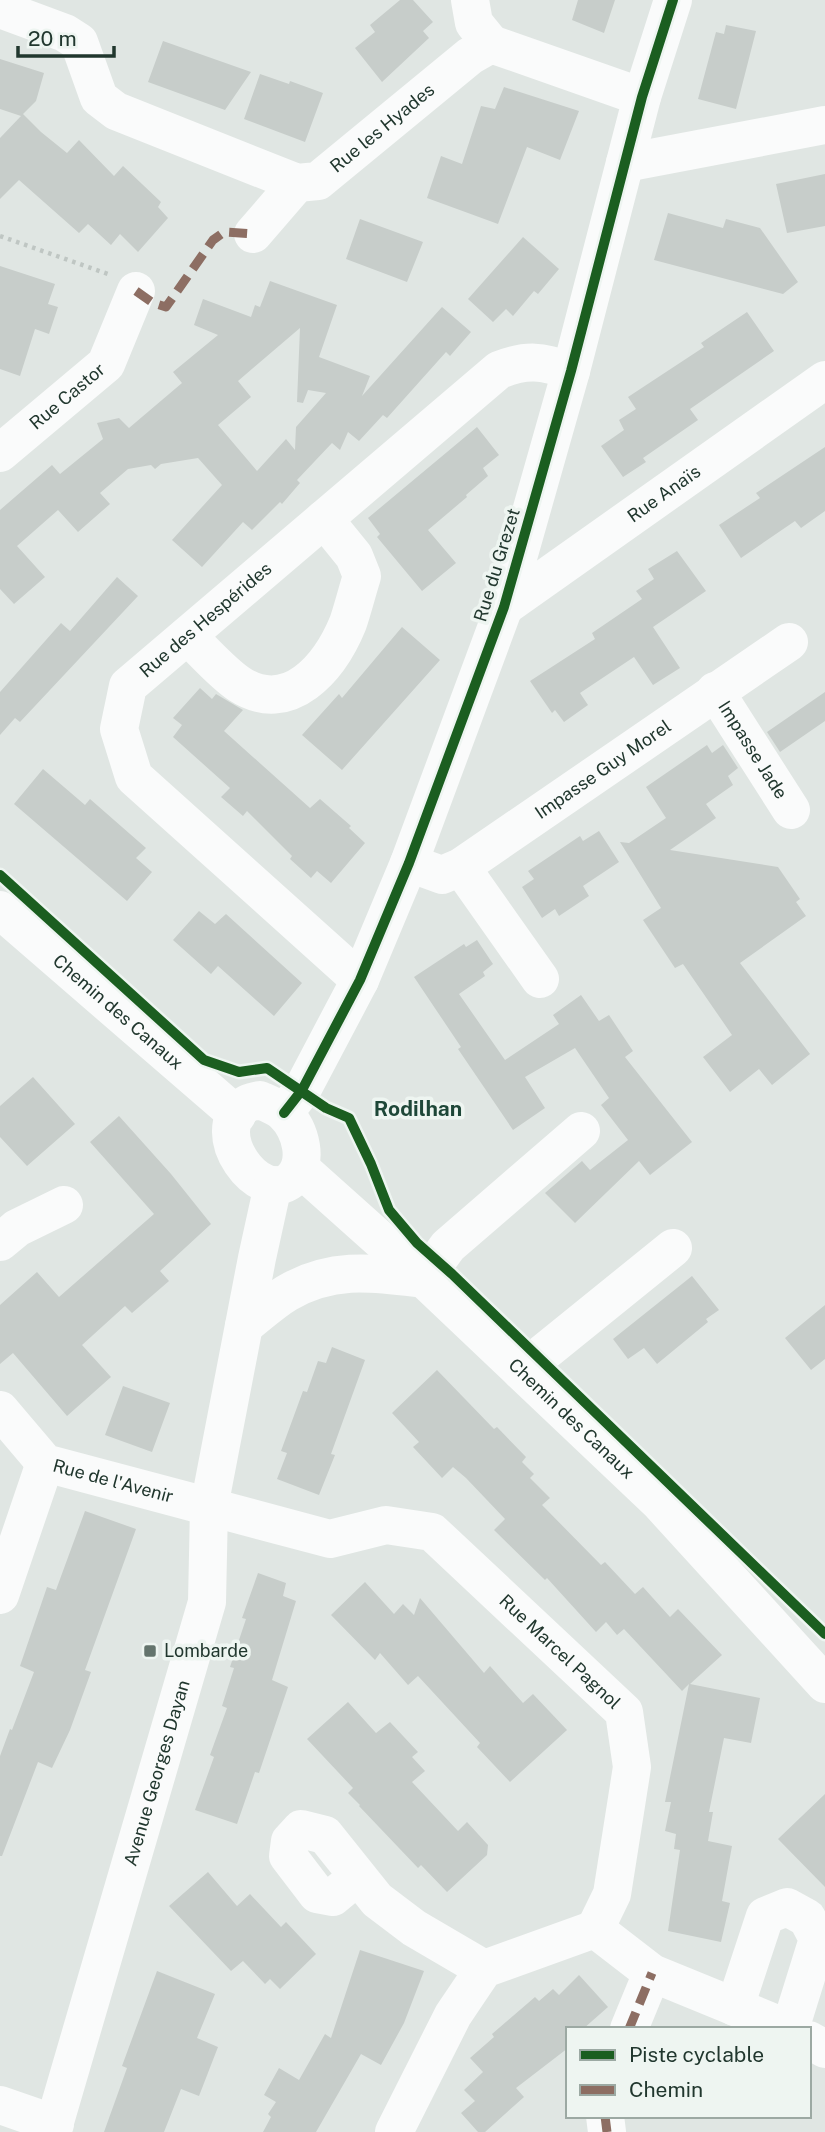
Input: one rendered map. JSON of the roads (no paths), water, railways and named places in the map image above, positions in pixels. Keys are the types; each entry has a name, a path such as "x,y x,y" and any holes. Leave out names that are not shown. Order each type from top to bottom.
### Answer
{"street":[{"path":"470,0 474,23 491,44 642,97"},
{"name":"Rue du Grezet","path":"284,1113 302,1090 359,981 410,863 504,607 642,97 673,0"},
{"path":"0,9 65,33 79,42 99,98 117,111 297,183 253,234"},
{"name":"Rue les Hyades","path":"297,183 318,181 470,56 491,44"},
{"path":"625,163 825,125"},
{"name":"Rue Castor","path":"0,453 106,364 136,291"},
{"name":"Rue des Hespérides","path":"359,981 134,777 119,729 128,686 499,370 538,361 570,371"},
{"name":"Rue Anaïs","path":"504,607 825,380"},
{"path":"187,636 239,684 268,696 293,692 324,665 347,625 362,576 354,556 324,519"},
{"name":"Impasse Guy Morel","path":"410,863 442,875 461,867 789,642"},
{"name":"Impasse Jade","path":"715,691 791,810"},
{"path":"461,867 540,979"},
{"name":"Chemin des Canaux","path":"0,910 237,1115"},
{"path":"260,1100 284,1113 293,1124 302,1153 287,1177 262,1183 244,1166 231,1144 230,1129 245,1105 260,1100"},
{"path":"244,1326 287,1293 325,1276 362,1272 424,1279 448,1246 581,1131"},
{"name":"Chemin des Canaux","path":"287,1177 424,1279 659,1502 825,1684"},
{"name":"Avenue Georges Dayan","path":"53,2128 207,1602 209,1507 244,1326 287,1177"},
{"path":"0,1242 17,1228 64,1205"},
{"path":"521,1371 673,1248"},
{"name":"Rue de l'Avenir","path":"0,1410 45,1463 209,1507"},
{"path":"0,1595 45,1463"},
{"name":"Rue Marcel Pagnol","path":"209,1507 330,1539 386,1525 432,1532 624,1712 632,1767 612,1894 596,1929"},
{"path":"357,1877 377,1900 414,1928 484,1969"},
{"path":"735,2007 765,1916 787,1907 807,1918 818,1939 790,2027"},
{"path":"394,2132 453,2015 484,1969 596,1929 652,1973 784,2027"},
{"path":"630,2027 652,1973"},
{"path":"0,2105 53,2128"}],"place":[{"name":"Lombarde","path":"150,1651"}],"district":[{"name":"Rodilhan","path":"418,1109"}]}
